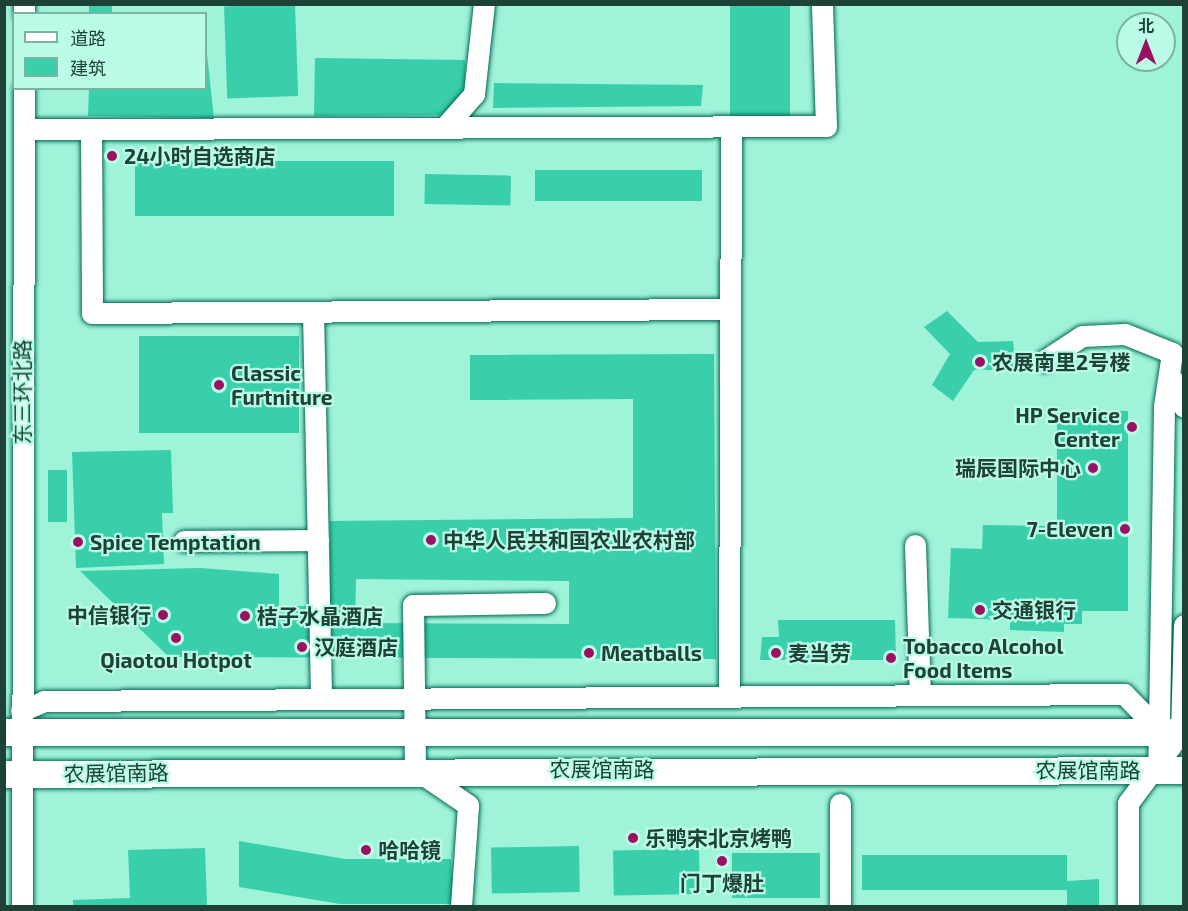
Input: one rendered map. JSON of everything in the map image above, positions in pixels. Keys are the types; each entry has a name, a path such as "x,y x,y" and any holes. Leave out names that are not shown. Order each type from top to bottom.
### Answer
{"main road":[{"name":"农展馆南路","path":"15,725 415,732 1175,731"},
{"name":"农展馆南路","path":"13,774 415,769 1171,770"}],"street":[{"path":"445,127 474,94 484,4"},
{"path":"24,129 826,126 822,4"},
{"name":"东三环北路","path":"13,774 15,725 13,555 24,90"},
{"path":"729,696 731,127"},
{"path":"91,129 92,313 730,309"},
{"path":"313,312 321,698"},
{"path":"1044,361 1082,336 1125,334 1172,353 1172,379 1164,406 1175,731"},
{"path":"1172,379 1184,407"},
{"path":"184,541 318,540"},
{"path":"915,545 920,695"},
{"path":"461,906 468,805 415,769 413,604 545,603"},
{"path":"1128,906 1128,803 1171,770 1184,625"},
{"path":"15,725 44,701 1124,694 1175,731"},
{"path":"13,774 22,906"},
{"path":"840,804 840,906"}],"building":[{"path":"89,4 112,4 112,12 89,12"},
{"path":"295,4 298,96 227,98 224,6"},
{"path":"730,4 790,4 790,122 730,122"},
{"path":"207,54 214,118 88,116 89,90 207,90"},
{"path":"315,58 465,60 465,97 450,115 314,116"},
{"path":"494,83 703,85 701,106 493,108"},
{"path":"135,161 394,161 394,216 135,216"},
{"path":"535,170 702,170 702,201 535,201"},
{"path":"425,174 511,176 510,205 424,204"},
{"name":"农展南里2号楼","path":"947,311 978,342 1013,341 1016,370 974,370 953,401 932,385 950,354 924,327"},
{"name":"Classic Furtniture","path":"139,336 299,336 299,433 139,433"},
{"path":"714,354 716,659 169,657 80,571 200,568 279,574 279,606 330,606 330,521 633,518 633,399 470,400 470,355","holes":["356,579 569,581 569,624 355,623"]},
{"name":"瑞辰国际中心","path":"1057,410 1128,411 1128,611 1082,611 1082,624 1064,624 1064,632 1010,630 1010,620 948,618 951,548 982,549 983,525 1057,526"},
{"path":"171,450 173,513 162,513 164,564 76,568 72,452"},
{"path":"48,470 67,470 67,522 48,522"},
{"path":"778,620 895,620 896,660 760,660 762,637 779,637"},
{"path":"239,841 345,859 451,859 454,904 340,904 239,887"},
{"path":"579,846 580,892 492,894 491,848"},
{"path":"205,848 207,906 73,906 73,900 130,898 128,850"},
{"path":"699,849 700,894 614,895 613,851"},
{"path":"732,853 820,853 820,898 732,898"},
{"path":"862,855 1067,855 1067,881 1099,879 1099,906 1067,906 1067,890 862,890"}],"place":[{"name":"24小时自选商店","path":"112,156"},
{"name":"农展南里2号楼","path":"980,362"},
{"name":"Classic Furtniture","path":"219,385"},
{"name":"HP Service Center","path":"1132,427"},
{"name":"瑞辰国际中心","path":"1093,468"},
{"name":"7-Eleven","path":"1125,529"},
{"name":"中华人民共和国农业农村部","path":"431,540"},
{"name":"Spice Temptation","path":"78,542"},
{"name":"交通银行","path":"980,610"},
{"name":"中信银行","path":"163,615"},
{"name":"桔子水晶酒店","path":"245,616"},
{"name":"Qiaotou Hotpot","path":"176,638"},
{"name":"汉庭酒店","path":"302,647"},
{"name":"Meatballs","path":"589,653"},
{"name":"麦当劳","path":"776,653"},
{"name":"Tobacco Alcohol Food Items","path":"891,658"},
{"name":"乐鸭宋北京烤鸭","path":"633,838"},
{"name":"哈哈镜","path":"366,850"},
{"name":"门丁爆肚","path":"722,861"}]}
